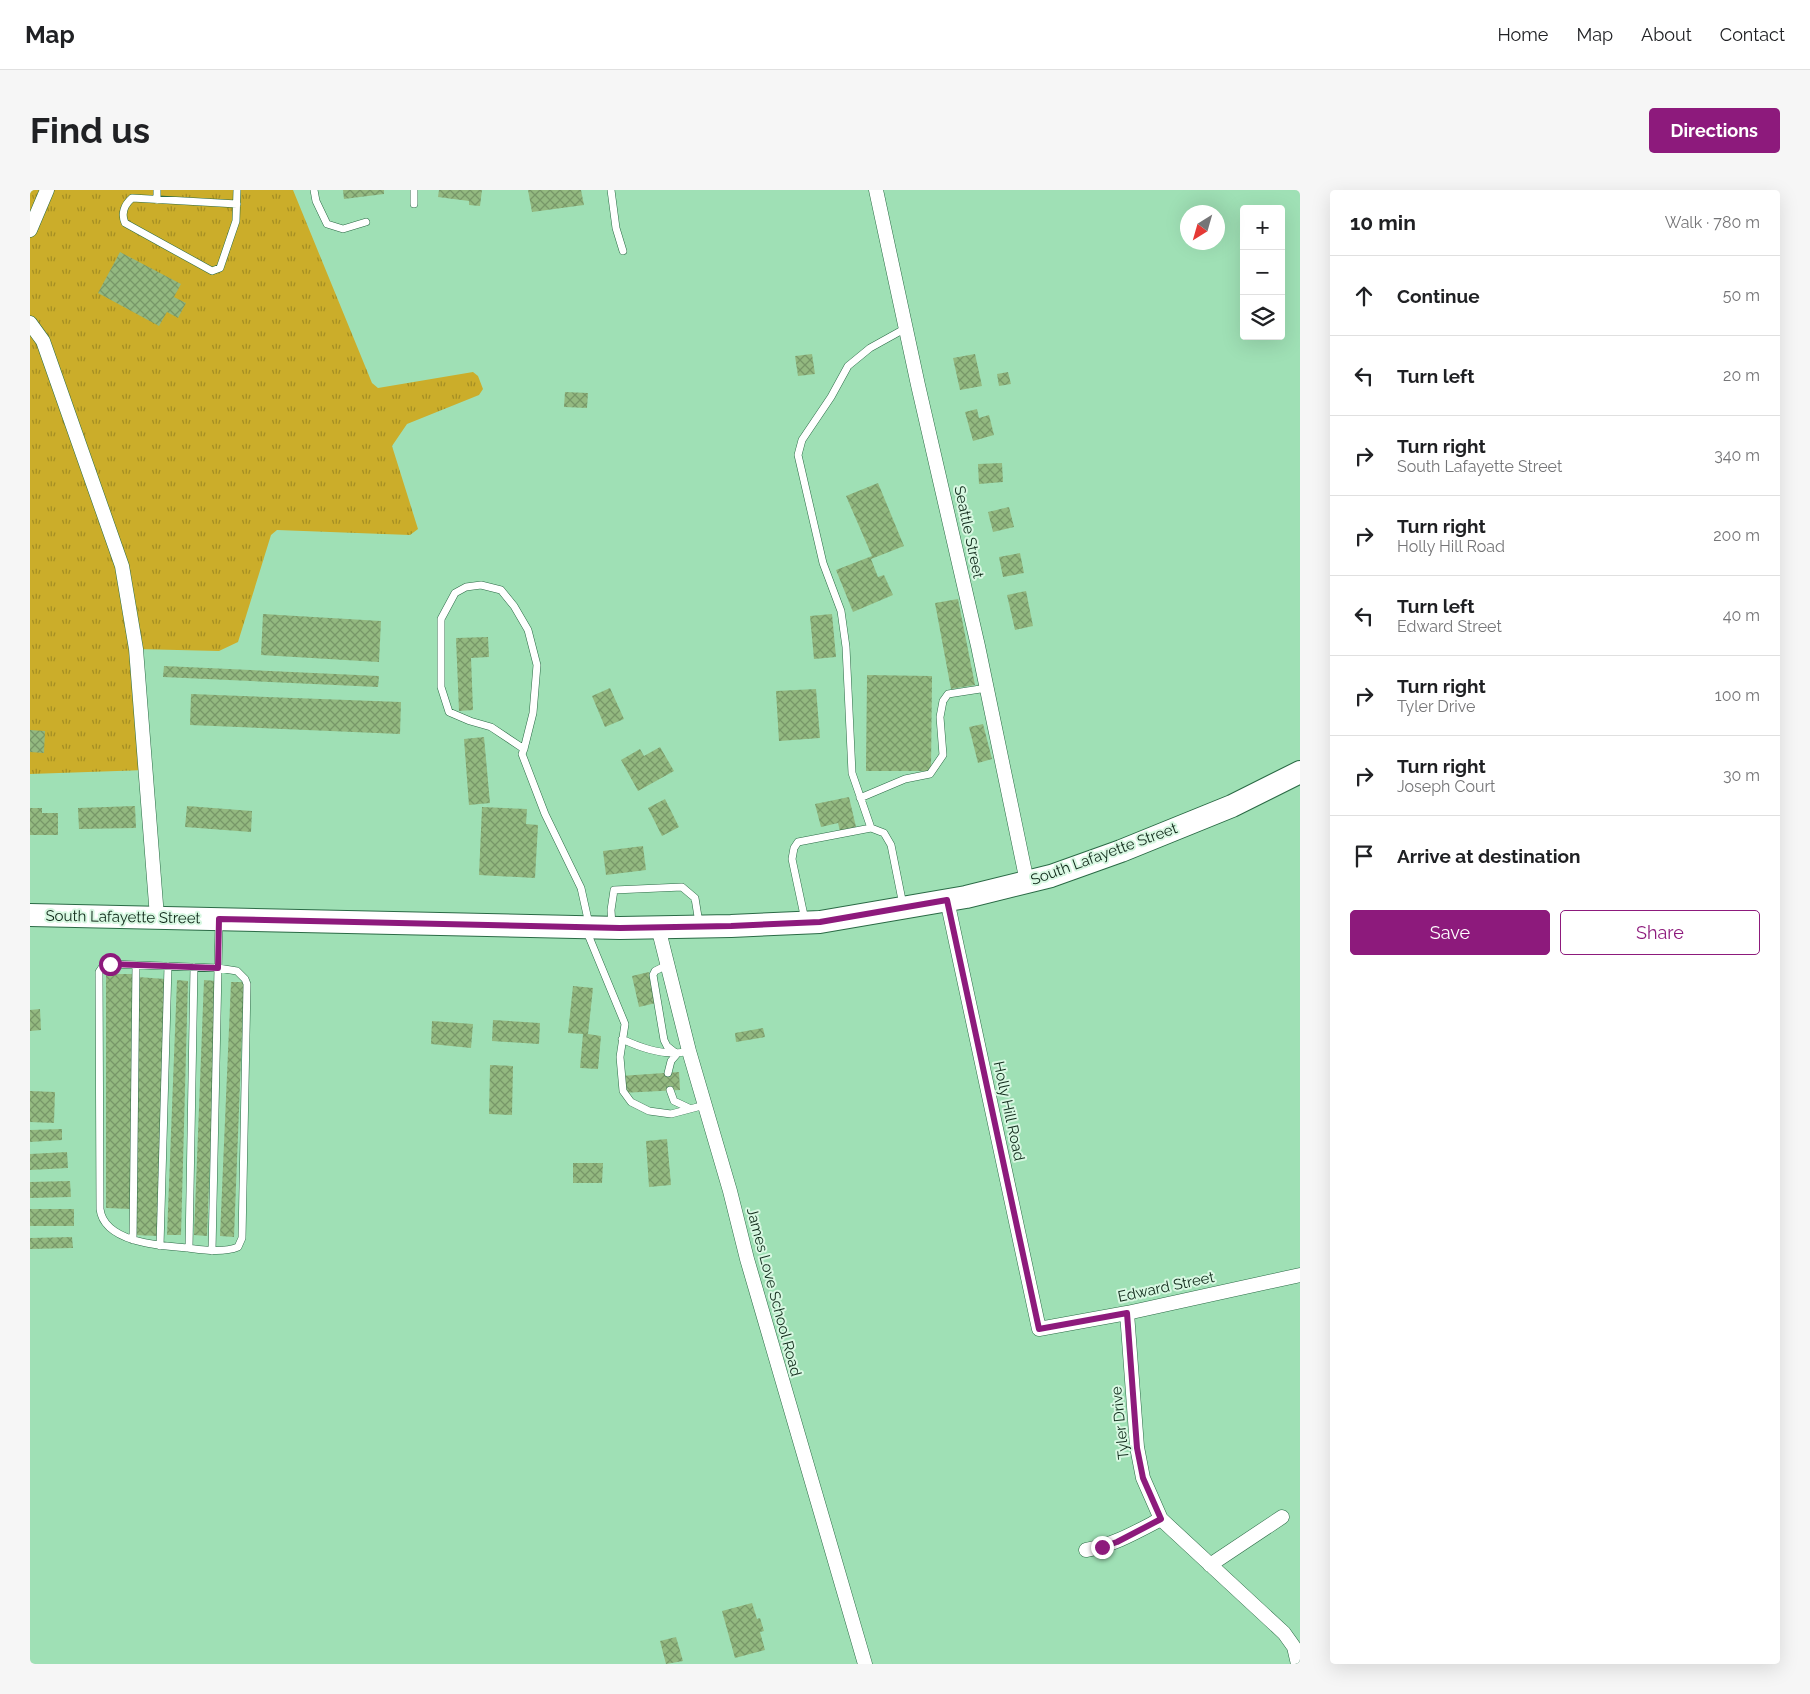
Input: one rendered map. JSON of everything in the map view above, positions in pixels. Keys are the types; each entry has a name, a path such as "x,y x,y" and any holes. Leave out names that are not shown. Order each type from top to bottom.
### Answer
{"main road":[{"name":"South Lafayette Street","path":"30,915 613,928 820,922 947,900 1051,876 1121,851 1215,813 1300,772"}],"street":[{"path":"30,230 47,190"},
{"name":"Seattle Street","path":"876,190 987,688 1027,882"},
{"path":"30,323 43,341 122,566 136,649 157,918"},
{"name":"Holly Hill Road","path":"947,900 1039,1329"},
{"name":"James Love School Road","path":"658,927 683,1053 705,1105 793,1422 865,1664"},
{"name":"Edward Street","path":"1039,1329 1127,1313 1300,1275"},
{"name":"Tyler Drive","path":"1127,1313 1137,1448 1143,1478 1161,1519 1284,1633 1294,1647 1298,1664"},
{"path":"1210,1565 1282,1517"},
{"path":"1086,1550 1117,1542 1161,1519"}],"lane":[{"path":"157,190 157,200"},
{"path":"237,190 237,204 236,221 220,268 212,271 125,223 122,217 126,204 132,198 237,204"},
{"path":"314,190 316,201 327,224 343,229 366,222"},
{"path":"414,190 414,204"},
{"path":"611,190 616,228 623,251"},
{"path":"871,828 852,774 846,646 841,611 823,563 798,455 802,440 848,366 870,348 906,328"},
{"path":"524,749 491,727 449,712 441,687 441,619 455,593 466,587 481,585 501,590 514,606 528,630 537,666 533,713 524,749 522,754 545,814 581,888 587,927 625,1024 620,1056 623,1091 631,1102 649,1112 671,1114 705,1105"},
{"path":"860,798 905,779 930,774 943,755 940,717 943,701 948,694 987,688"},
{"path":"805,922 792,859 794,848 798,842 871,828 884,833 891,845 904,908"},
{"path":"613,928 611,910 614,890 682,887 695,898 699,926"},
{"path":"212,1251 219,919"},
{"path":"110,964 218,968 238,971 247,984 242,1238 238,1247 212,1251 160,1246 133,1240 108,1227 101,1215 99,972 103,966 110,964"},
{"path":"133,1240 136,965"},
{"path":"667,965 655,970 653,975 664,1040 667,1046 683,1053"},
{"path":"160,1246 168,966"},
{"path":"189,1248 194,967"},
{"path":"622,1039 644,1048 683,1053"},
{"path":"668,1073 671,1061 683,1053"},
{"path":"670,1090 674,1101 688,1108"}],"green space":[{"path":"30,190 293,190 372,383 378,388 473,372 478,376 483,389 479,395 407,424 392,446 418,529 410,535 277,530 271,535 238,642 219,651 136,649 146,770 30,774"}],"building":[{"path":"343,190 384,190 384,194 344,199"},
{"path":"439,190 482,190 480,206 469,205 469,201 438,197"},
{"path":"528,190 581,190 584,205 532,212"},
{"path":"120,252 181,284 174,297 186,303 178,318 167,312 159,326 98,293"},
{"path":"812,354 815,374 798,376 795,356"},
{"path":"975,354 982,386 960,390 953,358"},
{"path":"1008,372 1011,384 999,386 997,374"},
{"path":"565,392 588,393 587,408 564,407"},
{"path":"977,409 979,418 989,415 994,435 973,441 965,412"},
{"path":"1002,463 1003,482 979,484 978,464"},
{"path":"878,483 904,546 871,559 878,577 884,575 893,595 853,612 836,570 872,556 846,496"},
{"path":"1009,507 1014,527 993,532 988,512"},
{"path":"1020,553 1024,573 1003,577 999,557"},
{"path":"1026,591 1033,626 1015,630 1007,595"},
{"path":"958,599 975,685 951,689 935,603"},
{"path":"263,614 381,621 379,662 261,655"},
{"path":"832,614 836,657 814,659 810,616"},
{"path":"488,637 489,657 471,658 473,710 459,711 456,638"},
{"path":"164,666 379,676 378,687 163,677"},
{"path":"867,675 932,676 931,771 866,771"},
{"path":"610,688 624,719 605,727 592,696"},
{"path":"816,689 820,738 779,741 776,691"},
{"path":"191,694 401,702 400,734 190,725"},
{"path":"983,724 992,759 978,763 969,727"},
{"path":"30,730 45,731 44,753 30,752"},
{"path":"484,737 490,803 469,805 464,739"},
{"path":"660,747 674,771 638,791 621,760 640,749 644,756"},
{"path":"849,797 856,827 840,831 838,823 821,827 815,804"},
{"path":"665,799 679,827 662,836 648,808"},
{"path":"135,806 136,828 79,829 78,808"},
{"path":"187,806 252,811 251,832 185,827"},
{"path":"482,807 527,809 526,824 538,825 535,878 479,875"},
{"path":"30,808 42,808 42,813 58,813 58,835 30,835"},
{"path":"643,846 646,870 606,875 603,851"},
{"path":"649,972 656,1003 639,1007 632,976"},
{"path":"106,974 132,974 131,1209 106,1208"},
{"path":"138,977 165,979 158,1236 134,1235"},
{"path":"177,980 188,981 181,1235 167,1235"},
{"path":"204,980 217,981 207,1236 194,1235"},
{"path":"231,982 244,982 234,1237 220,1236"},
{"path":"573,986 593,988 588,1034 601,1036 598,1069 580,1068 583,1034 568,1033"},
{"path":"40,1009 41,1030 30,1031 30,1010"},
{"path":"493,1020 540,1023 539,1044 492,1041"},
{"path":"432,1021 473,1024 471,1048 431,1044"},
{"path":"763,1028 765,1037 736,1042 735,1033"},
{"path":"490,1065 513,1066 512,1115 489,1114"},
{"path":"679,1072 680,1090 621,1093 620,1076"},
{"path":"30,1091 55,1092 54,1123 30,1122"},
{"path":"62,1129 62,1140 30,1142 30,1130"},
{"path":"667,1139 671,1185 649,1187 646,1141"},
{"path":"67,1152 68,1168 30,1170 30,1154"},
{"path":"573,1163 603,1163 602,1183 573,1183"},
{"path":"70,1181 71,1197 30,1198 30,1182"},
{"path":"30,1209 74,1209 74,1226 30,1226"},
{"path":"72,1237 73,1248 30,1249 30,1238"},
{"path":"752,1603 757,1619 760,1618 764,1631 760,1632 765,1650 735,1658 722,1611"},
{"path":"676,1637 683,1661 666,1664 660,1641"}],"route":[{"path":"110,964 218,968 219,919 620,928 731,926 820,922 947,900 1039,1329 1127,1313 1137,1448 1143,1478 1161,1519 1117,1542 1102,1547"}]}
